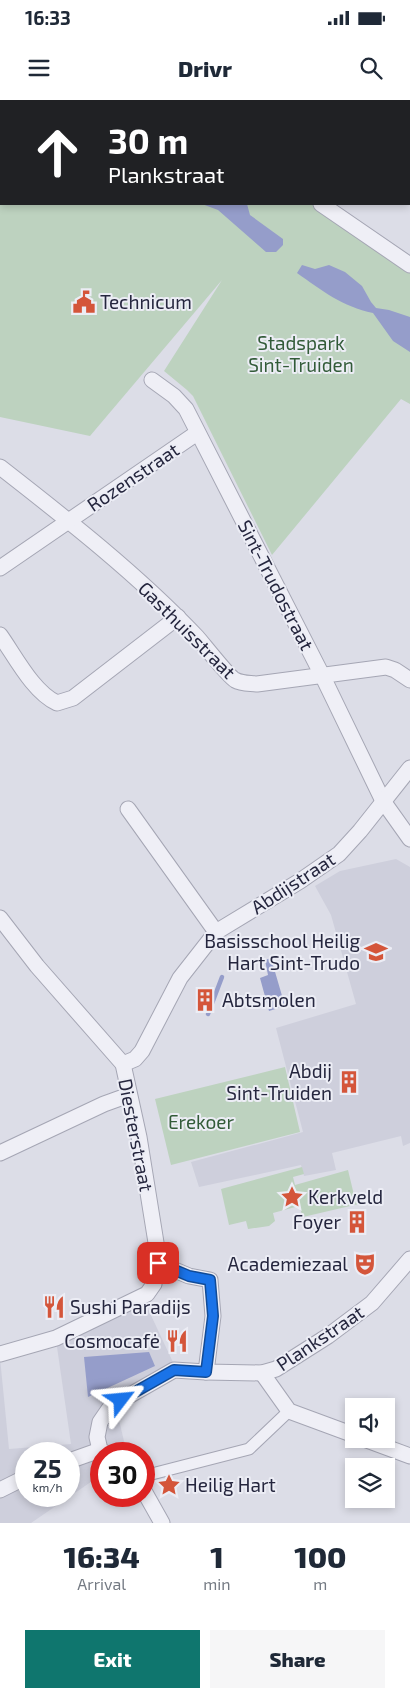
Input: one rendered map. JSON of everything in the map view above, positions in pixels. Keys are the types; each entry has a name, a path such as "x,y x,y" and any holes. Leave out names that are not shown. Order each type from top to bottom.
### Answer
{"street":[{"path":"322,205 410,266"},
{"name":"Sint-Trudostraat","path":"152,380 174,396 186,409 322,676 383,801 410,839"},
{"name":"Rozenstraat","path":"0,568 197,433"},
{"name":"Gasthuisstraat","path":"0,467 69,521 178,618 211,652 233,680 257,684 386,667 395,670 410,680"},
{"path":"0,634 37,688 47,698 57,703 73,698 178,618"},
{"name":"Abdijstraat","path":"123,1064 134,1059 142,1051 180,978 216,932 300,881 340,854 410,768"},
{"path":"128,809 216,932"},
{"name":"Diesterstraat","path":"0,918 36,966 123,1064 139,1137 158,1255 157,1269"},
{"path":"0,1153 104,1104 129,1095"},
{"name":"Plankstraat","path":"99,1442 97,1437 100,1422 111,1406 174,1370 262,1373 276,1369 328,1336 372,1302 410,1259"},
{"path":"0,1354 56,1338 147,1294 154,1284 157,1269 210,1280 213,1316 206,1372"},
{"path":"262,1373 289,1411 345,1432"},
{"path":"155,1473 249,1449 289,1411"},
{"path":"389,1448 406,1454"},
{"path":"1,1487 15,1481"},
{"path":"153,1507 162,1523"}],"shaded area":[{"name":"Abdij Sint-Truiden","path":"396,859 410,867 410,1143 403,1146 401,1136 332,1153 336,1170 304,1176 301,1165 199,1187 191,1162 303,1132 276,1028 356,1004 331,915 315,886 340,871"},
{"path":"141,1294 179,1375 116,1407 124,1442 90,1442 90,1483 80,1489 80,1442 71,1442 55,1333"},
{"path":"0,1358 9,1449 15,1449 15,1507 54,1507 31,1523 0,1523"}],"green space":[{"name":"Stadspark Sint-Truiden","path":"0,205 312,205 410,273 410,404 401,399 272,555 193,396 164,371 222,280 90,436 0,417"},
{"name":"Erekoer","path":"285,1067 300,1132 171,1165 155,1099"},
{"name":"Kerkveld","path":"302,1167 304,1174 293,1177 295,1185 348,1170 354,1195 361,1193 363,1203 303,1217 299,1206 273,1213 275,1221 269,1226 248,1229 246,1221 229,1225 221,1189"}],"water":[{"path":"205,205 247,205 250,215 283,239 283,245 276,252 266,252 218,210"},
{"path":"302,265 315,269 329,265 345,272 362,286 376,308 410,317 410,352 393,341 373,313 342,302 297,273"},
{"path":"271,958 285,1006 269,1011 260,978 268,975 265,960"},
{"path":"149,1352 155,1366 88,1397 84,1357"}],"waterway":[{"path":"208,1014 222,977"}],"place":[{"name":"Technicum","path":"84,302"},
{"name":"Basisschool Heilig Hart Sint-Trudo","path":"376,952"},
{"name":"Abtsmolen","path":"205,1000"},
{"name":"Abdij Sint-Truiden","path":"349,1082"},
{"name":"Kerkveld","path":"292,1197"},
{"name":"Foyer","path":"357,1222"},
{"name":"Academiezaal","path":"365,1264"},
{"name":"Sushi Paradijs","path":"54,1307"},
{"name":"Cosmocafė","path":"177,1341"},
{"name":"Heilig Hart","path":"169,1485"}],"route":[{"path":"121,1400 174,1370 206,1372 213,1316 210,1280 189,1276 158,1263"}]}
